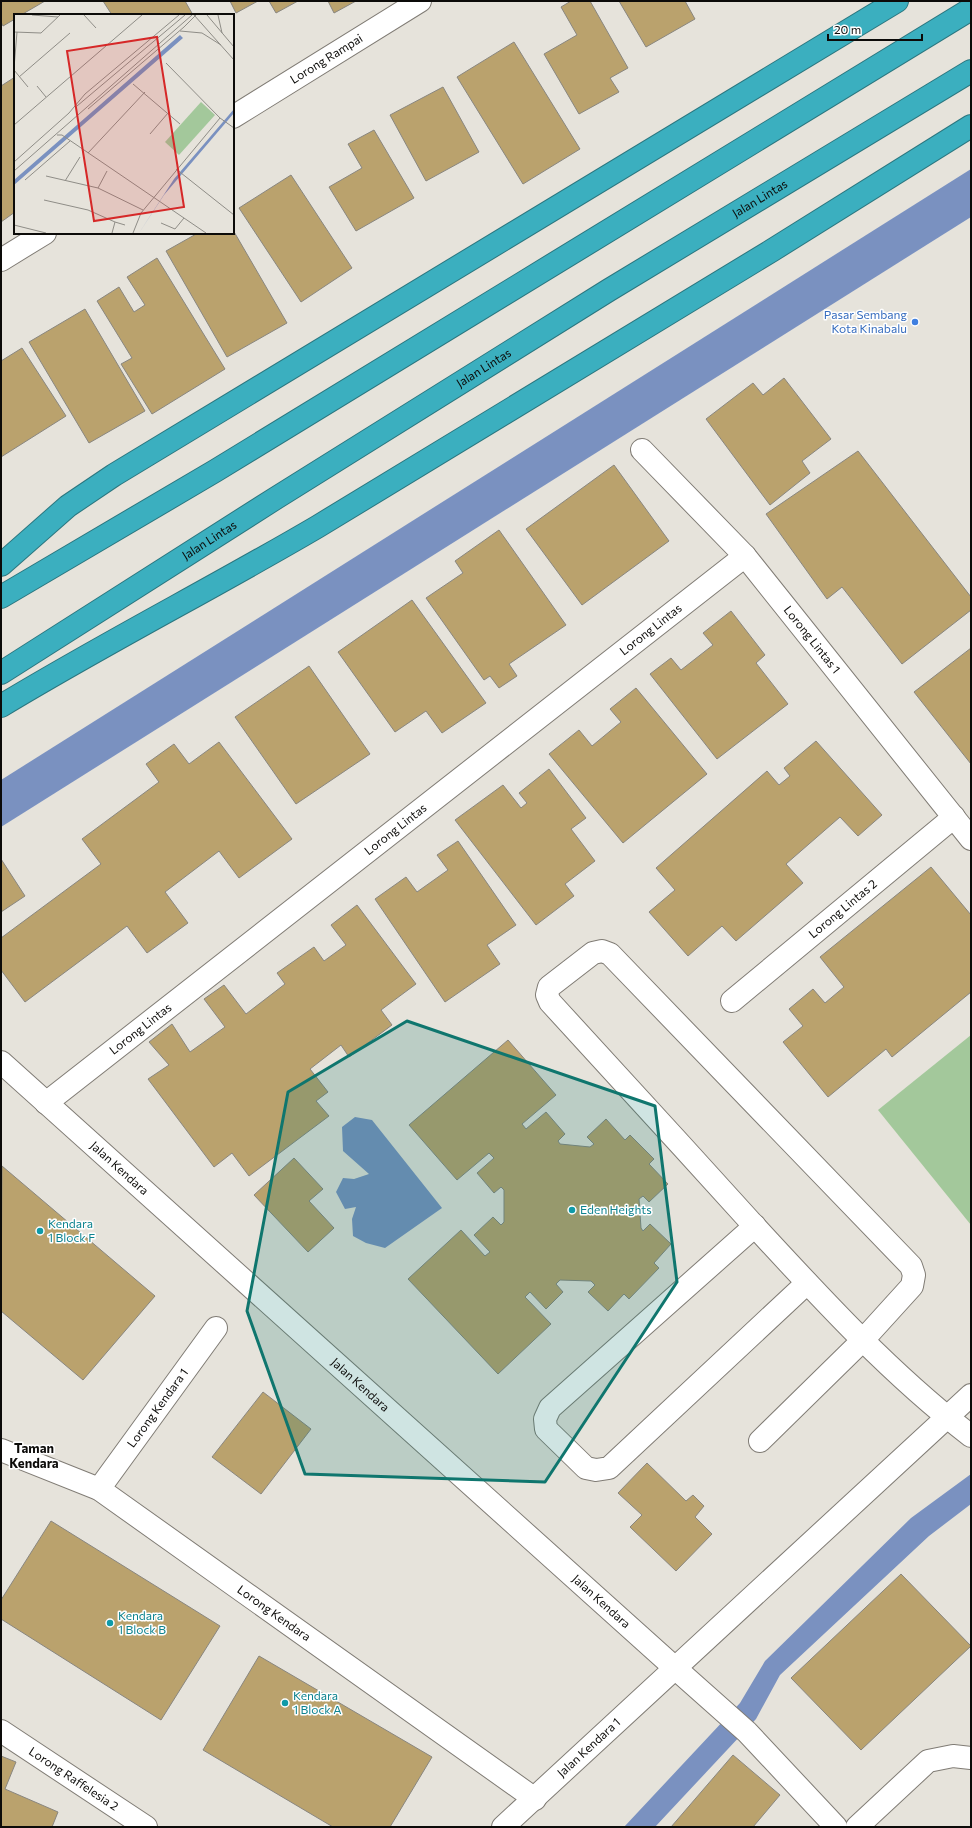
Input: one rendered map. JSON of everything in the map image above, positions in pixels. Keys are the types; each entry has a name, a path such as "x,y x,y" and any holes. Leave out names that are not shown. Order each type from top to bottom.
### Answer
{"highway":[{"path":"1,565 68,506 114,475 897,1"},
{"path":"1,597 215,471 971,9"},
{"name":"Jalan Lintas","path":"1,673 609,290 971,71"},
{"path":"1,706 58,671 317,527 771,251 971,126"}],"street":[{"name":"Lorong Rampai","path":"234,116 420,1"},
{"path":"1,260 43,234"},
{"name":"Lorong Lintas 1","path":"642,450 745,556 971,839"},
{"name":"Lorong Lintas","path":"46,1103 745,556"},
{"name":"Lorong Lintas 2","path":"732,1001 954,817"},
{"path":"760,1441 863,1340 912,1286 914,1275 911,1266 610,954 602,951 593,953 549,987 547,995 550,1002 807,1283 863,1340 946,1417 971,1436"},
{"name":"Jalan Kendara","path":"1,1062 675,1668 721,1707 748,1732 836,1827"},
{"path":"755,1226 550,1408 544,1419 546,1429 586,1468 596,1470 609,1468 807,1283"},
{"name":"Lorong Kendara 1","path":"99,1489 216,1328"},
{"name":"Jalan Kendara 1","path":"503,1827 971,1395"},
{"name":"Lorong Kendara","path":"1,1450 99,1489 535,1799"},
{"name":"Lorong Raffelesia 2","path":"1,1731 146,1827"},
{"path":"857,1827 928,1761 953,1756 971,1758"}],"highlighted area":[{"path":"407,1021 655,1106 677,1282 545,1482 305,1474 247,1311 288,1092"}],"green space":[{"path":"971,1035 971,1225 878,1110"}],"water":[{"path":"971,169 971,217 1,827 1,780"},
{"path":"355,1117 372,1120 442,1208 385,1248 366,1243 353,1236 352,1219 356,1207 345,1209 336,1192 343,1178 354,1179 369,1174 343,1151 342,1127"},
{"path":"971,1474 971,1504 929,1536 780,1675 756,1719 655,1827 624,1827 740,1703 765,1661 911,1518"}],"building":[{"path":"1,1 45,1 23,14 14,14 14,20 3,26 1,22"},
{"path":"103,1 185,1 192,14 111,14"},
{"path":"230,1 258,1 236,13"},
{"path":"269,1 298,1 276,13"},
{"path":"328,1 356,1 334,13"},
{"path":"571,1 590,1 628,68 610,78 619,92 579,114 544,54 577,35 561,7"},
{"path":"619,1 685,1 695,19 646,47"},
{"path":"514,42 580,149 523,184 457,77"},
{"path":"14,78 14,213 1,222 1,86"},
{"path":"443,87 479,152 426,181 390,115"},
{"path":"374,130 414,198 356,231 329,187 362,168 348,144"},
{"path":"291,175 352,268 301,302 239,208"},
{"path":"234,232 287,323 227,357 166,251 196,234 234,234"},
{"path":"157,258 225,369 152,414 121,364 132,358 97,301 119,287 134,312 145,305 127,277"},
{"path":"85,309 145,411 89,443 29,342"},
{"path":"22,348 66,416 1,457 1,361"},
{"path":"784,378 831,439 802,461 810,473 770,505 706,419 753,383 763,395"},
{"path":"858,451 971,597 971,610 902,664 842,587 827,599 766,514"},
{"path":"614,465 669,541 582,605 526,529"},
{"path":"499,530 566,625 509,664 517,676 499,688 490,676 484,680 426,598 463,573 455,561"},
{"path":"412,600 486,703 442,733 426,711 395,732 338,652"},
{"path":"731,611 765,655 756,663 788,704 717,759 650,674 671,658 681,670 713,645 703,633"},
{"path":"971,648 971,764 914,692"},
{"path":"309,666 370,754 296,804 235,717"},
{"path":"636,688 707,774 623,843 549,754 579,730 592,746 621,722 610,709"},
{"path":"816,741 882,815 858,836 840,817 786,864 803,883 736,941 722,926 688,956 649,912 675,890 656,868 767,771 779,785 790,776 784,768"},
{"path":"219,742 292,839 239,878 219,851 165,892 188,923 147,953 127,926 25,1002 1,970 1,938 101,864 82,839 159,782 146,764 174,744 189,764"},
{"path":"549,769 586,818 571,829 595,861 565,884 574,896 536,925 455,820 503,785 521,808 527,803 519,793"},
{"path":"458,841 516,925 487,945 500,964 445,1002 375,899 406,877 417,892 448,870 437,855"},
{"path":"1,859 25,896 1,912"},
{"path":"931,867 971,915 971,992 892,1057 886,1049 828,1097 783,1042 803,1026 789,1009 813,989 825,1003 844,987 820,957"},
{"path":"357,905 416,984 381,1010 392,1025 349,1057 341,1045 310,1069 328,1092 316,1101 329,1116 249,1176 232,1153 214,1167 148,1079 169,1065 149,1042 172,1024 190,1052 225,1027 204,999 224,985 246,1014 285,984 277,973 314,947 324,961 346,945 331,925"},
{"name":"Eden Heights","path":"508,1040 556,1095 522,1124 526,1129 546,1112 565,1134 558,1141 560,1144 590,1147 594,1144 587,1137 606,1119 625,1140 630,1135 654,1159 649,1164 668,1184 649,1202 643,1196 639,1199 641,1228 643,1231 650,1224 671,1244 654,1263 659,1268 629,1299 624,1294 608,1311 588,1292 595,1285 591,1281 560,1280 556,1284 563,1292 546,1309 530,1292 525,1297 551,1324 498,1374 408,1279 461,1230 485,1256 490,1252 474,1235 493,1217 501,1225 504,1222 504,1190 501,1187 494,1193 477,1173 494,1158 489,1153 457,1180 409,1125"},
{"path":"294,1158 323,1189 309,1201 334,1228 308,1252 254,1195"},
{"name":"Kendara 1 Block F","path":"2,1166 155,1296 83,1380 1,1311"},
{"path":"263,1392 311,1429 261,1494 212,1457"},
{"path":"647,1463 686,1501 693,1495 704,1506 695,1517 712,1534 676,1571 630,1527 642,1515 618,1493"},
{"name":"Kendara 1 Block B","path":"51,1521 220,1626 161,1720 1,1619 1,1600"},
{"path":"901,1574 971,1646 861,1750 791,1678"},
{"name":"Kendara 1 Block A","path":"259,1656 432,1757 390,1827 333,1827 203,1750"},
{"path":"733,1755 780,1795 753,1827 671,1827"},
{"path":"1,1756 16,1762 5,1789 58,1812 52,1827 1,1827"}],"place":[{"name":"Pasar Sembang Kota Kinabalu","path":"915,322"},
{"name":"Eden Heights","path":"572,1210"},
{"name":"Kendara 1 Block F","path":"40,1231"},
{"name":"Kendara 1 Block B","path":"110,1623"},
{"name":"Kendara 1 Block A","path":"285,1703"}],"district":[{"name":"Taman Kendara","path":"34,1456"}]}
